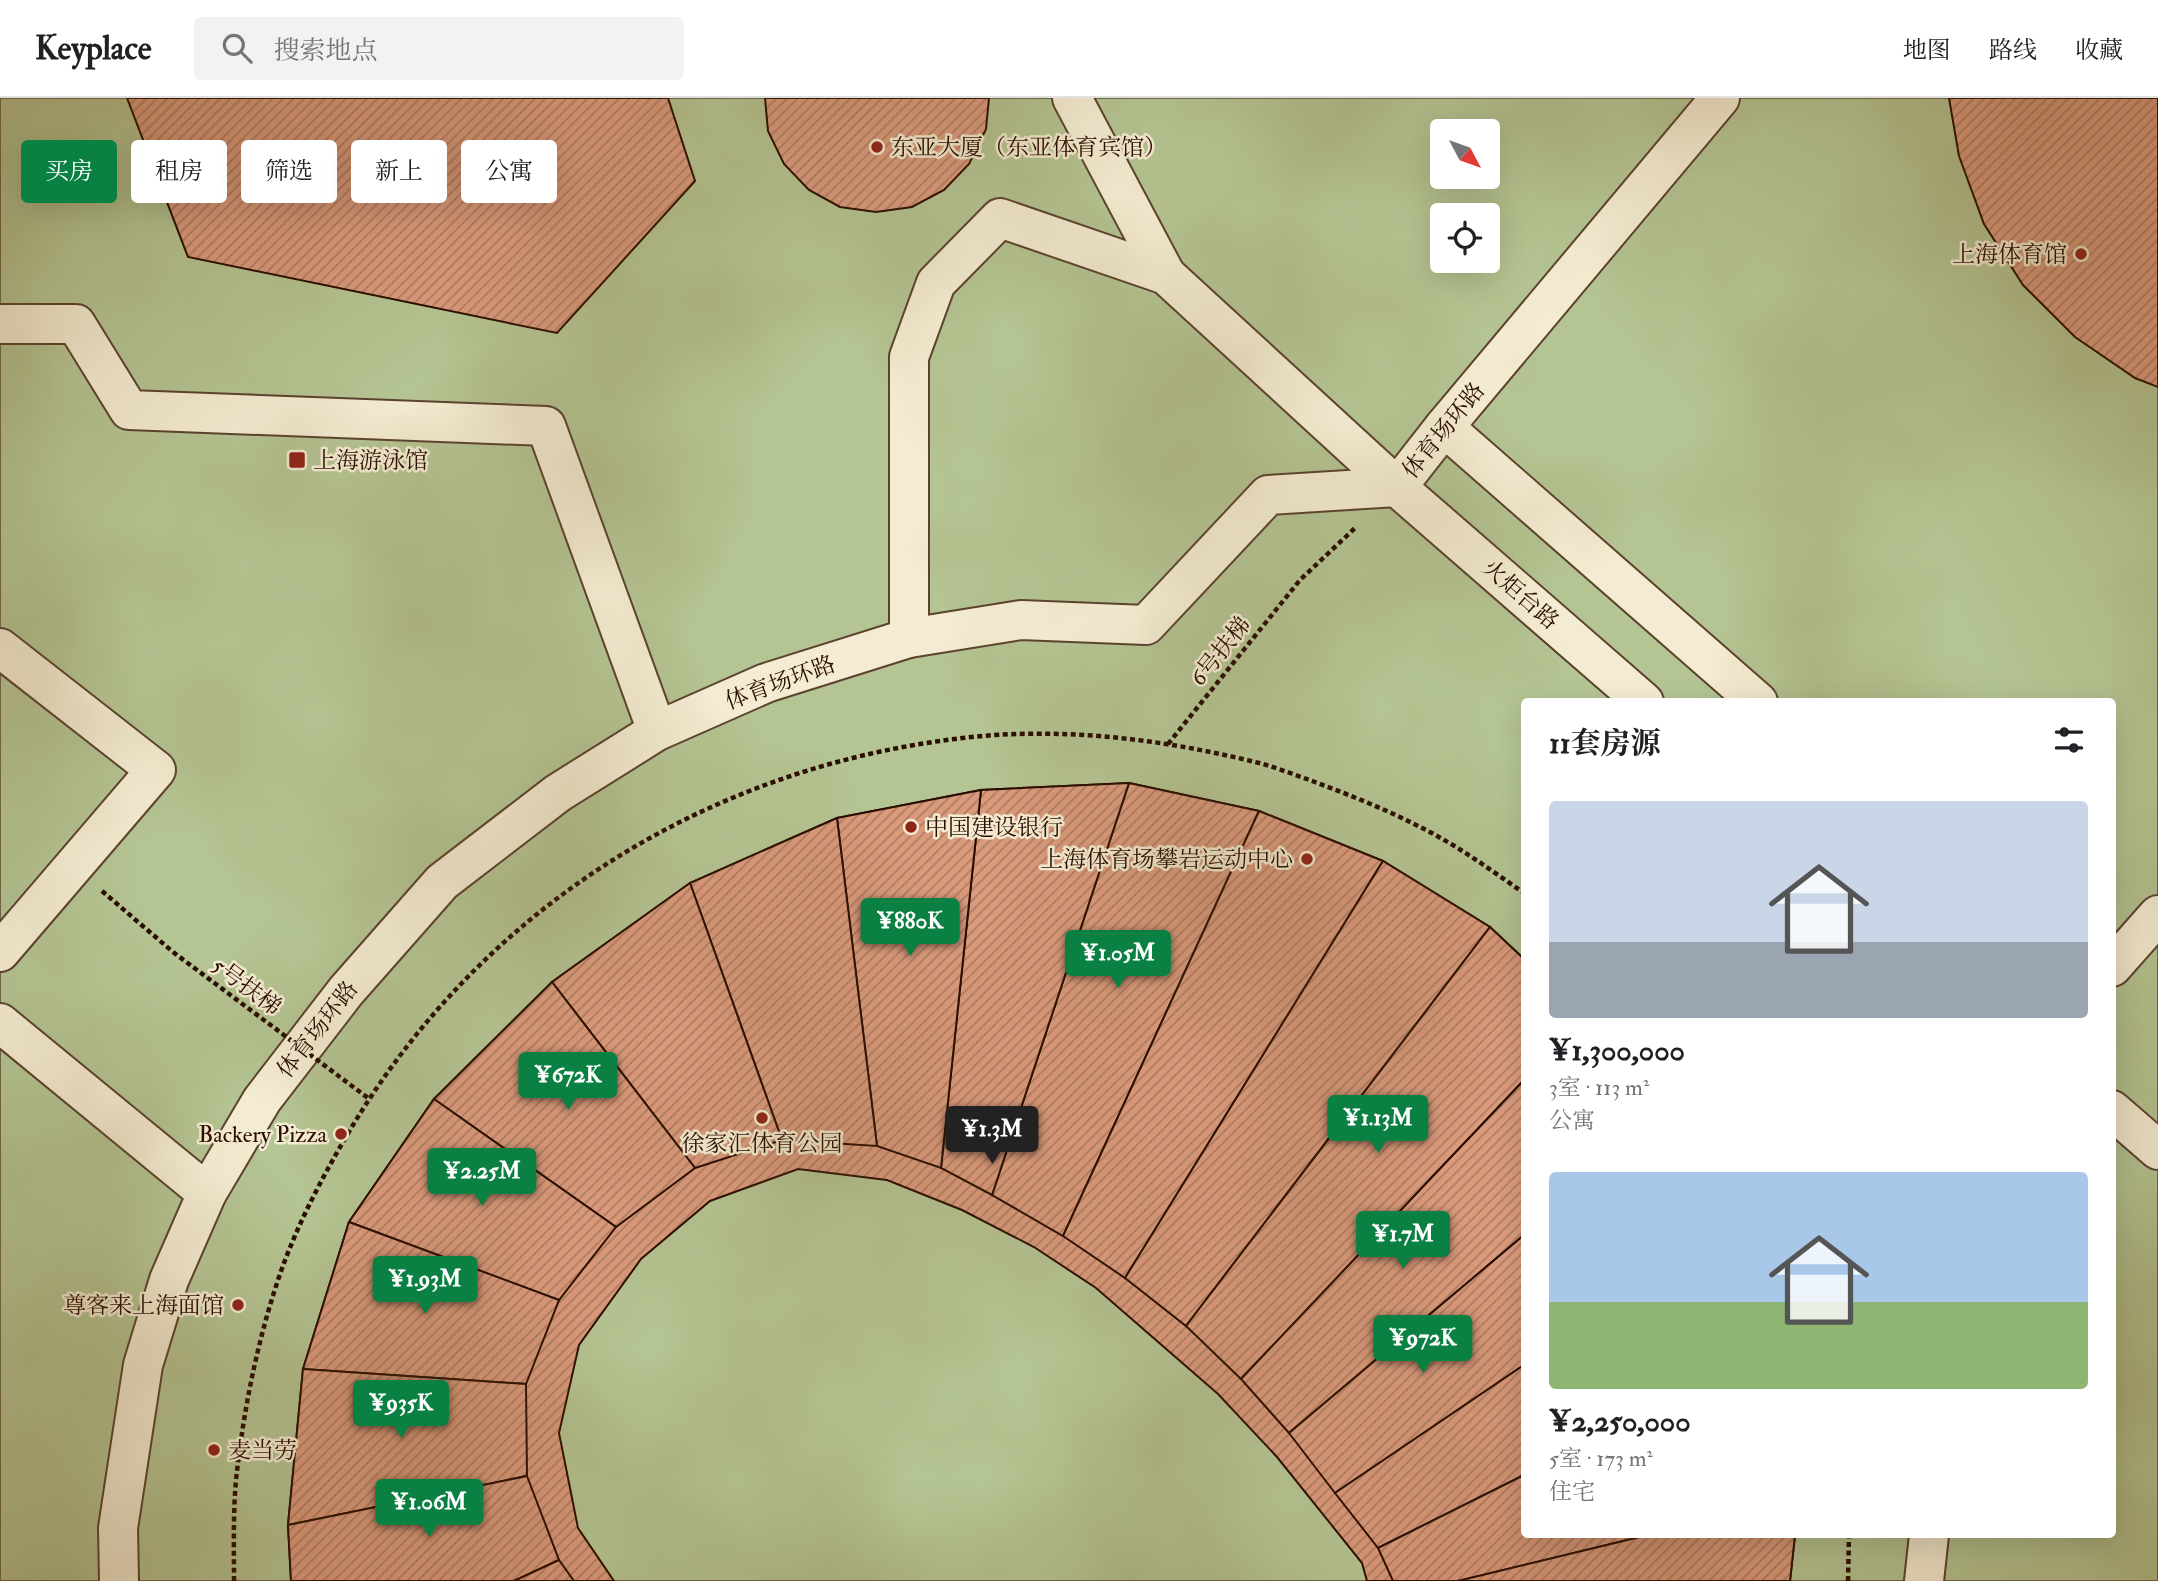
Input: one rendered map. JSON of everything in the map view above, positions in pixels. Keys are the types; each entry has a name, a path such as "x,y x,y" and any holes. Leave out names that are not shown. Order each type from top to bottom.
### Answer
{"lane":[{"path":"1072,98 1166,275"},
{"name":"体育场环路","path":"119,1581 118,1528 143,1365 169,1280 207,1193 262,1100 346,991 442,882 558,793 657,732 766,683 909,638 1021,620 1146,625 1268,495 1397,487 1444,427 1720,98"},
{"path":"909,638 909,357 936,283 1000,218 1166,275"},
{"name":"火炬台路","path":"1166,275 1397,487 1639,698"},
{"path":"0,324 76,324 129,410 546,426 657,732"},
{"path":"1444,427 1753,698"},
{"path":"0,648 156,770 0,952"},
{"path":"2116,963 2158,915"},
{"path":"0,1023 207,1193"},
{"path":"2116,1113 2158,1150"},
{"path":"1924,1581 1929,1538"}],"path":[{"name":"6号扶梯","path":"1168,744 1300,580 1397,487"},
{"path":"234,1581 236,1484 250,1382 274,1295 317,1187 368,1098 424,1024 487,956 558,897 635,846 717,804 803,771 892,749 984,736 1076,735 1168,744 1267,765 1363,800 1455,846 1521,891"},
{"name":"5号扶梯","path":"73,867 173,952 368,1098"},
{"path":"1848,1581 1849,1538"}],"green space":[{"name":"徐家汇体育公园","path":"0,98 2158,98 2158,1581 0,1581"}],"building":[{"path":"127,98 668,98 695,181 557,333 188,257 167,203 227,203 227,140 143,140"},
{"name":"东亚大厦（东亚体育宾馆）","path":"765,98 989,98 986,129 969,164 944,190 912,207 876,212 840,207 809,190 784,164 768,131"},
{"name":"上海体育馆","path":"1949,98 2158,98 2158,387 2135,378 2075,337 2023,285 1984,224 1959,156"},
{"path":"1129,783 1259,811 1383,861 1490,927 1521,956 1521,1538 1795,1538 1790,1581 1367,1581 1362,1563 1277,1457 1218,1394 1096,1288 1034,1247 962,1210 887,1180 798,1169 710,1201 641,1259 579,1345 559,1433 578,1528 614,1581 291,1581 288,1525 303,1369 349,1222 434,1099 552,982 690,883 837,818 981,790"},
{"path":"1129,783 1259,811 1063,1236 992,1195"},
{"path":"1129,783 992,1195 941,1168 981,790"},
{"path":"981,790 941,1168 877,1146 837,818"},
{"path":"1259,811 1383,861 1125,1278 1063,1236"},
{"path":"837,818 877,1146 782,1140 690,883"},
{"path":"1383,861 1490,927 1186,1326 1125,1278"},
{"path":"690,883 782,1140 695,1168 552,982"},
{"path":"1490,927 1521,956 1521,1083 1241,1379 1186,1326"},
{"path":"552,982 695,1168 616,1227 434,1099"},
{"path":"1521,1083 1521,1238 1289,1433 1241,1379"},
{"path":"434,1099 616,1227 559,1300 349,1222"},
{"path":"349,1222 559,1300 526,1384 303,1369"},
{"path":"1521,1238 1521,1367 1335,1493 1289,1433"},
{"path":"1521,1367 1521,1476 1378,1548 1335,1493"},
{"path":"303,1369 526,1384 527,1476 288,1525"},
{"path":"527,1476 559,1560 514,1581 291,1581 288,1525"},
{"path":"1521,1476 1521,1538 1636,1538 1458,1581 1393,1581 1378,1548"},
{"path":"1636,1538 1795,1538 1790,1581 1458,1581"},
{"path":"559,1560 574,1581 514,1581"}],"place":[{"name":"东亚大厦（东亚体育宾馆）","path":"877,147"},
{"name":"上海体育馆","path":"2081,254"},
{"name":"上海游泳馆","path":"297,460"},
{"name":"中国建设银行","path":"911,827"},
{"name":"上海体育场攀岩运动中心","path":"1307,859"},
{"name":"徐家汇体育公园","path":"762,1118"},
{"name":"Backery Pizza","path":"341,1134"},
{"name":"尊客来上海面馆","path":"238,1305"},
{"name":"麦当劳","path":"214,1450"}]}
